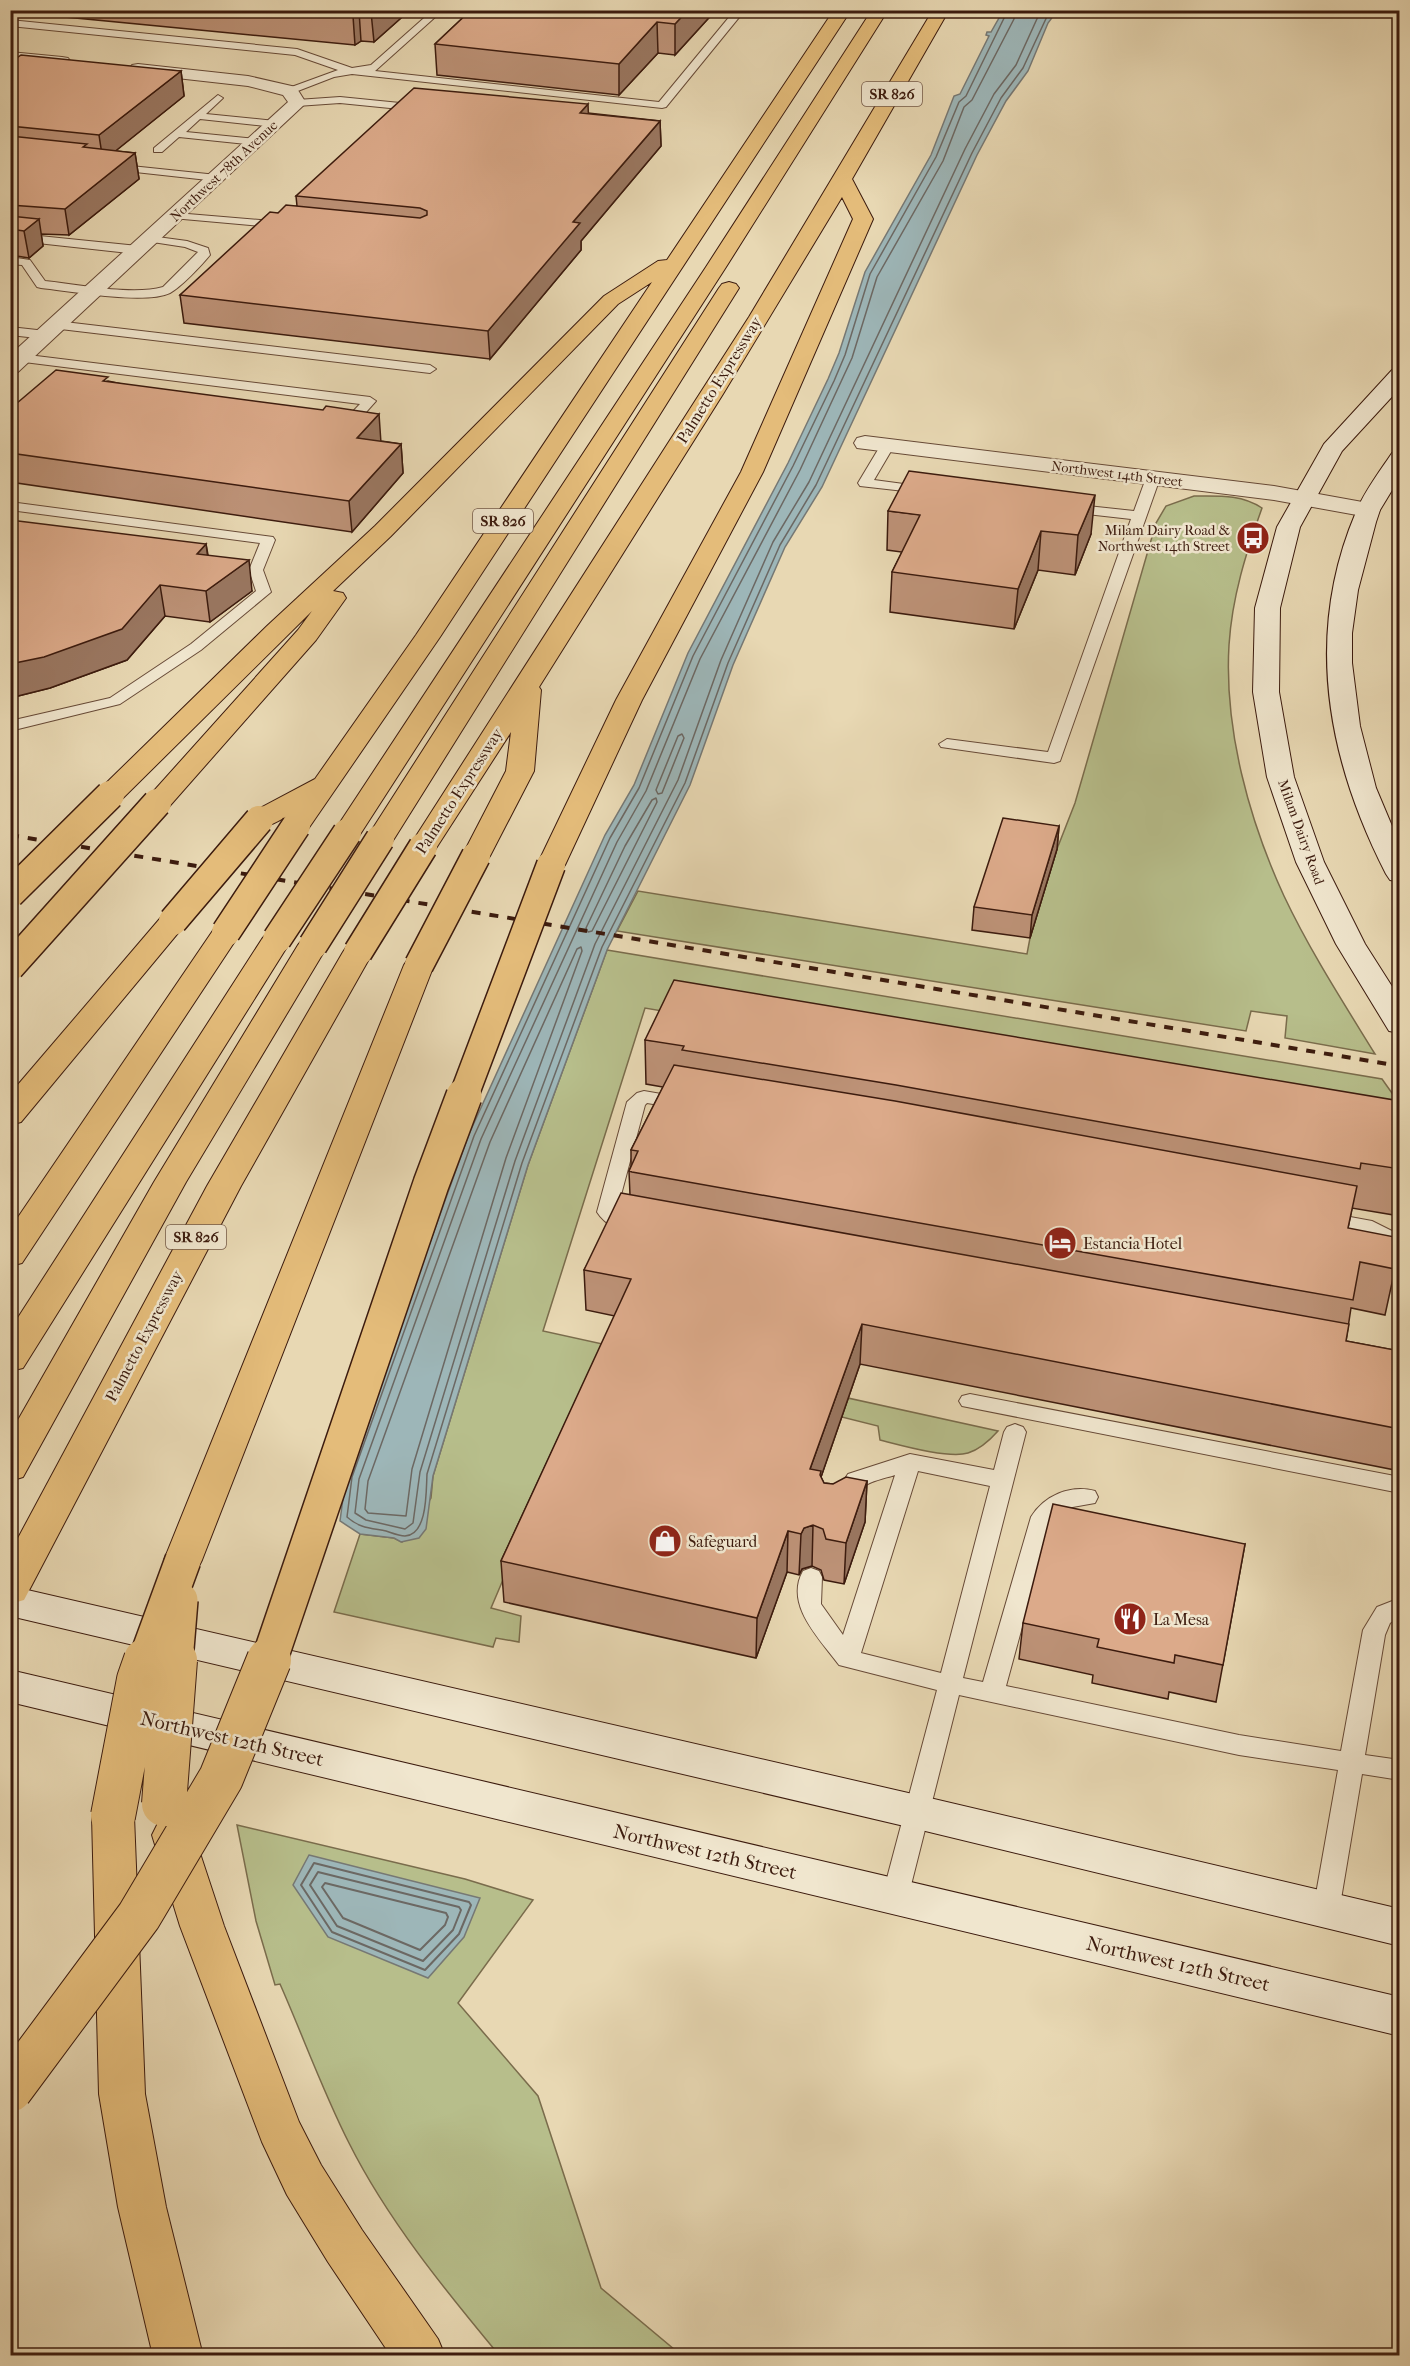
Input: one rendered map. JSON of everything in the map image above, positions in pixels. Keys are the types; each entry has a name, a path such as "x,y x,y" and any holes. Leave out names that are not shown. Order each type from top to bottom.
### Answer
{"highway":[{"name":"SR 826","path":"10,1255 296,826 427,637 676,258 843,10"},
{"name":"Palmetto Expressway","path":"10,1590 224,1186 358,952 703,407 941,10"},
{"path":"847,101 889,16"},
{"path":"10,1359 277,939 710,277 889,16"},
{"path":"10,2090 139,1916 221,1778 278,1639 431,1184 551,865 629,699 752,472 863,219 842,178"},
{"path":"10,894 276,631 383,531 611,300 676,258"},
{"path":"10,1468 170,1182 313,945 740,271"},
{"path":"10,967 307,634 383,531"},
{"path":"178,2355 142,2207 122,2094 113,1816 139,1680 183,1560 419,965 520,771 528,685"},
{"path":"10,1115 260,820 327,782"},
{"path":"183,1560 164,1804 202,1926 278,2127 304,2180 345,2246 420,2355"}],"main road":[{"path":"10,57 82,64"},
{"path":"118,67 248,81 293,97"},
{"name":"Northwest 78th Avenue","path":"15,363 275,124 293,97"},
{"name":"Milam Dairy Road","path":"1400,375 1362,410 1345,430 1316,470 1301,498 1281,543 1263,640 1270,731 1289,806 1317,880 1371,981 1400,1024"},
{"name":"Northwest 14th Street","path":"876,444 1153,478 1301,498 1368,510"},
{"path":"1400,459 1368,510 1351,568 1341,621 1340,674 1355,761 1366,797 1400,874"},
{"path":"10,1601 917,1812 1400,1928"},
{"name":"Northwest 12th Street","path":"10,1686 1400,2017"}],"lane":[{"name":"Northwest 78th Avenue","path":"293,97 332,74 374,68 439,10"},
{"path":"10,23 297,51 350,71 662,105 741,10"},
{"path":"293,97 434,110"},
{"path":"158,150 218,98"},
{"path":"197,116 275,124"},
{"path":"177,134 256,142"},
{"path":"102,166 218,178"},
{"path":"176,216 294,226"},
{"path":"10,236 144,245 187,244 204,250 204,255 167,290 144,293 41,284 26,262 10,260"},
{"path":"10,331 51,330 430,369"},
{"path":"15,363 370,401 346,426"},
{"path":"876,444 865,483 945,493"},
{"path":"947,744 1054,758 1153,478"},
{"path":"10,506 268,540 256,570 264,592 196,646 115,701 10,726"},
{"path":"1059,507 1139,516"},
{"path":"650,1230 626,1225 607,1212 636,1102 644,1096 701,1106"},
{"path":"1306,1215 1365,1226 1400,1243"},
{"path":"970,1401 1400,1485"},
{"path":"895,1897 1015,1432"},
{"path":"831,1515 856,1480 910,1461 1002,1480"},
{"path":"848,1659 910,1461"},
{"path":"992,1693 1040,1523 1053,1503 1066,1498 1087,1497"},
{"path":"811,1577 809,1605 848,1659 950,1684 1276,1753 1400,1770"},
{"path":"1326,1911 1377,1619 1391,1609 1400,1608"}],"green space":[{"path":"1194,496 1238,498 1262,508 1241,575 1231,627 1228,677 1235,741 1250,805 1271,867 1316,956 1375,1054 1285,1038 1287,1016 1251,1011 1246,1031 617,931 638,891 1027,954 1057,849 1075,803 1156,523 1166,506"},
{"path":"607,950 1382,1079 1399,1103 1399,1137 645,1008 543,1331 998,1431 985,1444 973,1451 949,1454 924,1451 880,1440 878,1426 842,1417 514,1554 491,1608 521,1616 519,1642 496,1638 493,1647 334,1612 360,1534 394,1538 402,1542 431,1498 433,1476 528,1165"},
{"path":"237,1825 465,1879 533,1900 458,2003 538,2096 601,2288 681,2355 499,2355 418,2253 381,2199 349,2143 280,1984 275,1985 256,1921"}],"water":[{"path":"1003,11 1057,11 1048,23 1028,71 1006,101 977,155 822,487 785,547 733,665 690,785 607,950 528,1165 433,1476 426,1529 419,1538 401,1542 394,1538 360,1534 340,1521 346,1476 469,1134 605,835 634,785 688,653 788,463 828,379 839,353 865,272 931,155 954,96 960,94 989,36 986,35 987,32 991,32"},
{"path":"309,1855 480,1898 464,1937 428,1978 328,1937 293,1885"}],"building":[{"path":"297,10 374,10 359,11 353,16"},
{"path":"471,10 688,10 675,24 657,22 619,64 435,44"},
{"path":"21,55 181,71 99,135 10,126 10,63"},
{"path":"414,88 588,104 580,113 660,121 573,222 580,223 488,331 180,295 270,212 278,213 286,205 420,218 427,215 427,211 420,208 296,196"},
{"path":"10,136 87,144 83,147 135,153 65,209 10,205"},
{"path":"10,216 39,219 24,231 10,229"},
{"path":"56,370 108,377 103,381 323,410 326,406 379,414 357,438 401,444 349,501 10,453 10,409"},
{"path":"909,471 1095,495 1078,535 1041,531 1018,589 892,572 920,515 888,511"},
{"path":"10,520 206,544 197,554 249,560 206,591 160,585 122,629 44,657 10,664"},
{"path":"1003,818 1059,826 1032,915 974,907"},
{"path":"674,980 1400,1101 1400,1169 1361,1163 1360,1169 896,1085 682,1050 684,1046 645,1040"},
{"path":"674,1065 895,1101 1357,1186 1348,1228 1400,1238 1395,1269 1360,1262 1353,1300 629,1171 638,1151 631,1150"},
{"path":"621,1193 1349,1324 1346,1341 1400,1351 1400,1429 862,1324 810,1469 821,1471 820,1475 824,1483 833,1484 846,1477 867,1481 846,1543 826,1539 823,1529 813,1525 804,1528 801,1534 788,1531 757,1618 501,1561 631,1279 584,1270"},
{"name":"La Mesa","path":"1053,1504 1245,1544 1223,1665 1175,1655 1174,1663 1097,1647 1099,1639 1023,1623"}],"railway":[{"path":"10,835 1400,1066"}],"place":[{"name":"Milam Dairy Road & Northwest 14th Street","path":"1253,538"},
{"name":"Estancia Hotel","path":"1060,1243"},
{"name":"Safeguard","path":"665,1541"},
{"name":"La Mesa","path":"1130,1619"}]}
